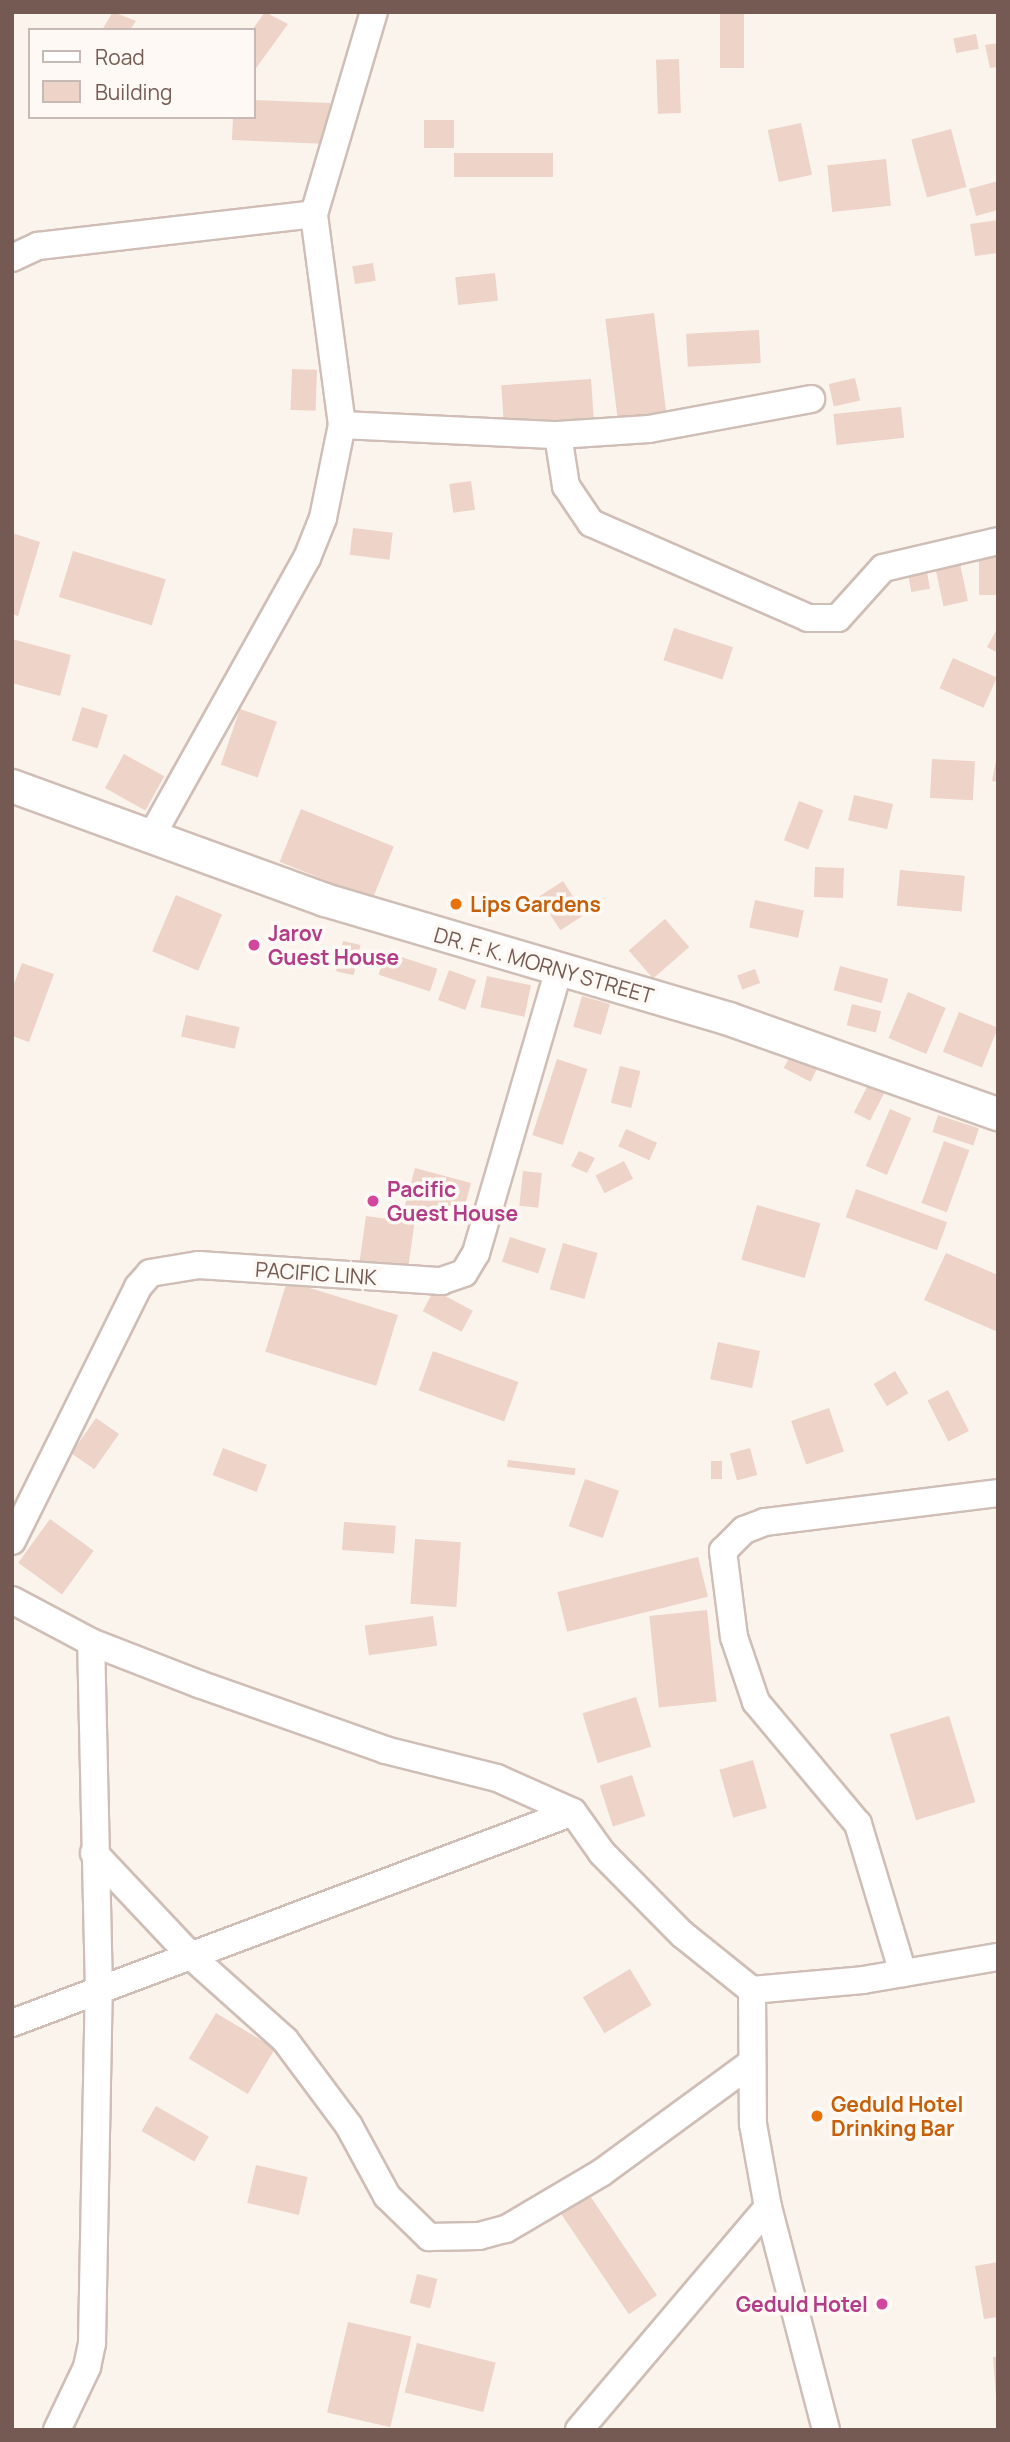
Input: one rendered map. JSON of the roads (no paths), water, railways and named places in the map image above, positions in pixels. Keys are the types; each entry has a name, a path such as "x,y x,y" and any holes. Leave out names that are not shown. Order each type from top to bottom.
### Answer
{"street":[{"path":"151,837 307,558 323,518 342,425 314,214 374,12"},
{"path":"12,258 38,246 314,214"},
{"path":"342,425 558,435 649,429 811,399"},
{"path":"558,435 566,486 591,523 808,618 838,618 883,568 998,541"},
{"name":"DR. F. K. MORNY STREET","path":"12,786 325,900 729,1019 998,1114"},
{"name":"PACIFIC LINK","path":"12,1542 138,1287 150,1273 199,1265 440,1281 464,1273 475,1253 559,968"},
{"path":"903,1973 858,1824 756,1702 734,1637 723,1551 744,1530 765,1522 998,1493"},
{"path":"12,1600 91,1642 385,1750 497,1778 573,1812 602,1853 682,1934 752,1990 903,1973 998,1957"},
{"path":"57,2430 87,2367 92,2343 99,1991 91,1642"},
{"path":"12,2023 573,1812"},
{"path":"94,1853 191,1956 285,2040 348,2126 387,2196 429,2237 479,2236 506,2229 601,2173 750,2064"},
{"path":"752,1990 750,2064 753,2124 768,2207 826,2430"},
{"path":"579,2430 768,2207"}],"place":[{"name":"Lips Gardens","path":"456,904"},
{"name":"Jarov Guest House","path":"254,945"},
{"name":"Pacific Guest House","path":"373,1201"},
{"name":"Geduld Hotel Drinking Bar","path":"817,2116"},
{"name":"Geduld Hotel","path":"882,2304"}]}
